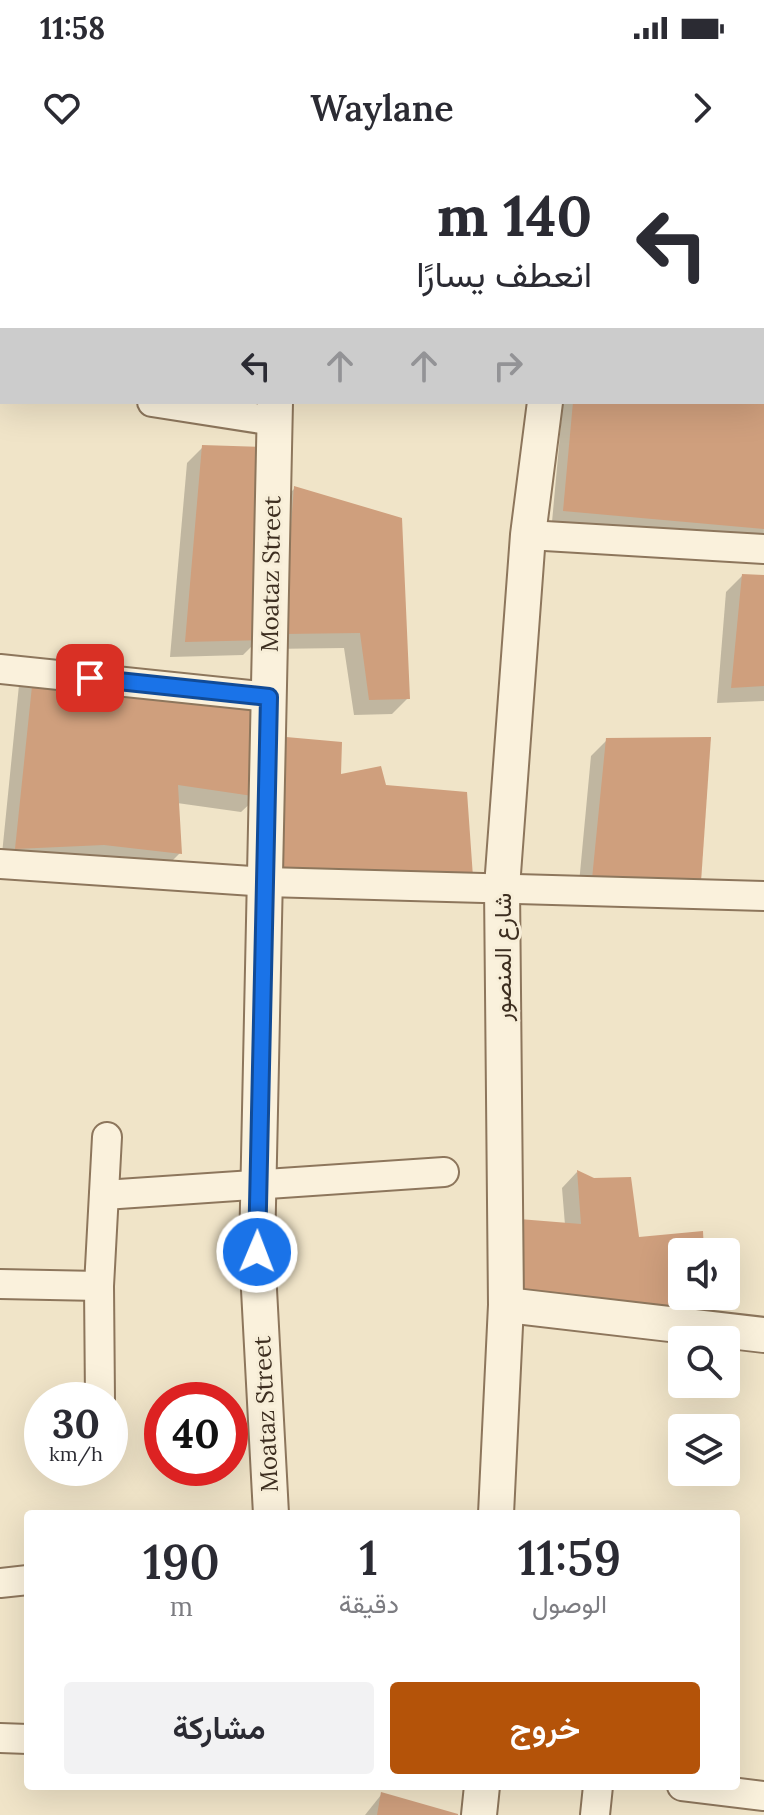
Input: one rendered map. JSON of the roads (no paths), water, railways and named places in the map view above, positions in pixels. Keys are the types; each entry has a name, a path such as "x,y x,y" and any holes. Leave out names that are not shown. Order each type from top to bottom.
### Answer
{"street":[{"path":"179,404 275,411"},
{"name":"شارع المنصور","path":"496,1510 506,1305 502,887 528,535 545,404"},
{"name":"Moataz Street","path":"271,1510 257,1252 275,411"},
{"path":"528,535 764,549"},
{"path":"0,669 269,697"},
{"path":"0,864 266,882 764,896"},
{"path":"100,1382 99,1286 107,1137"},
{"path":"104,1195 444,1172"},
{"path":"0,1284 99,1286"},
{"path":"506,1305 764,1335"},
{"path":"0,1583 24,1580"},
{"path":"0,1738 24,1739"},
{"path":"479,1815 482,1790"},
{"path":"595,1815 598,1790"},
{"path":"715,1790 764,1796"}]}
